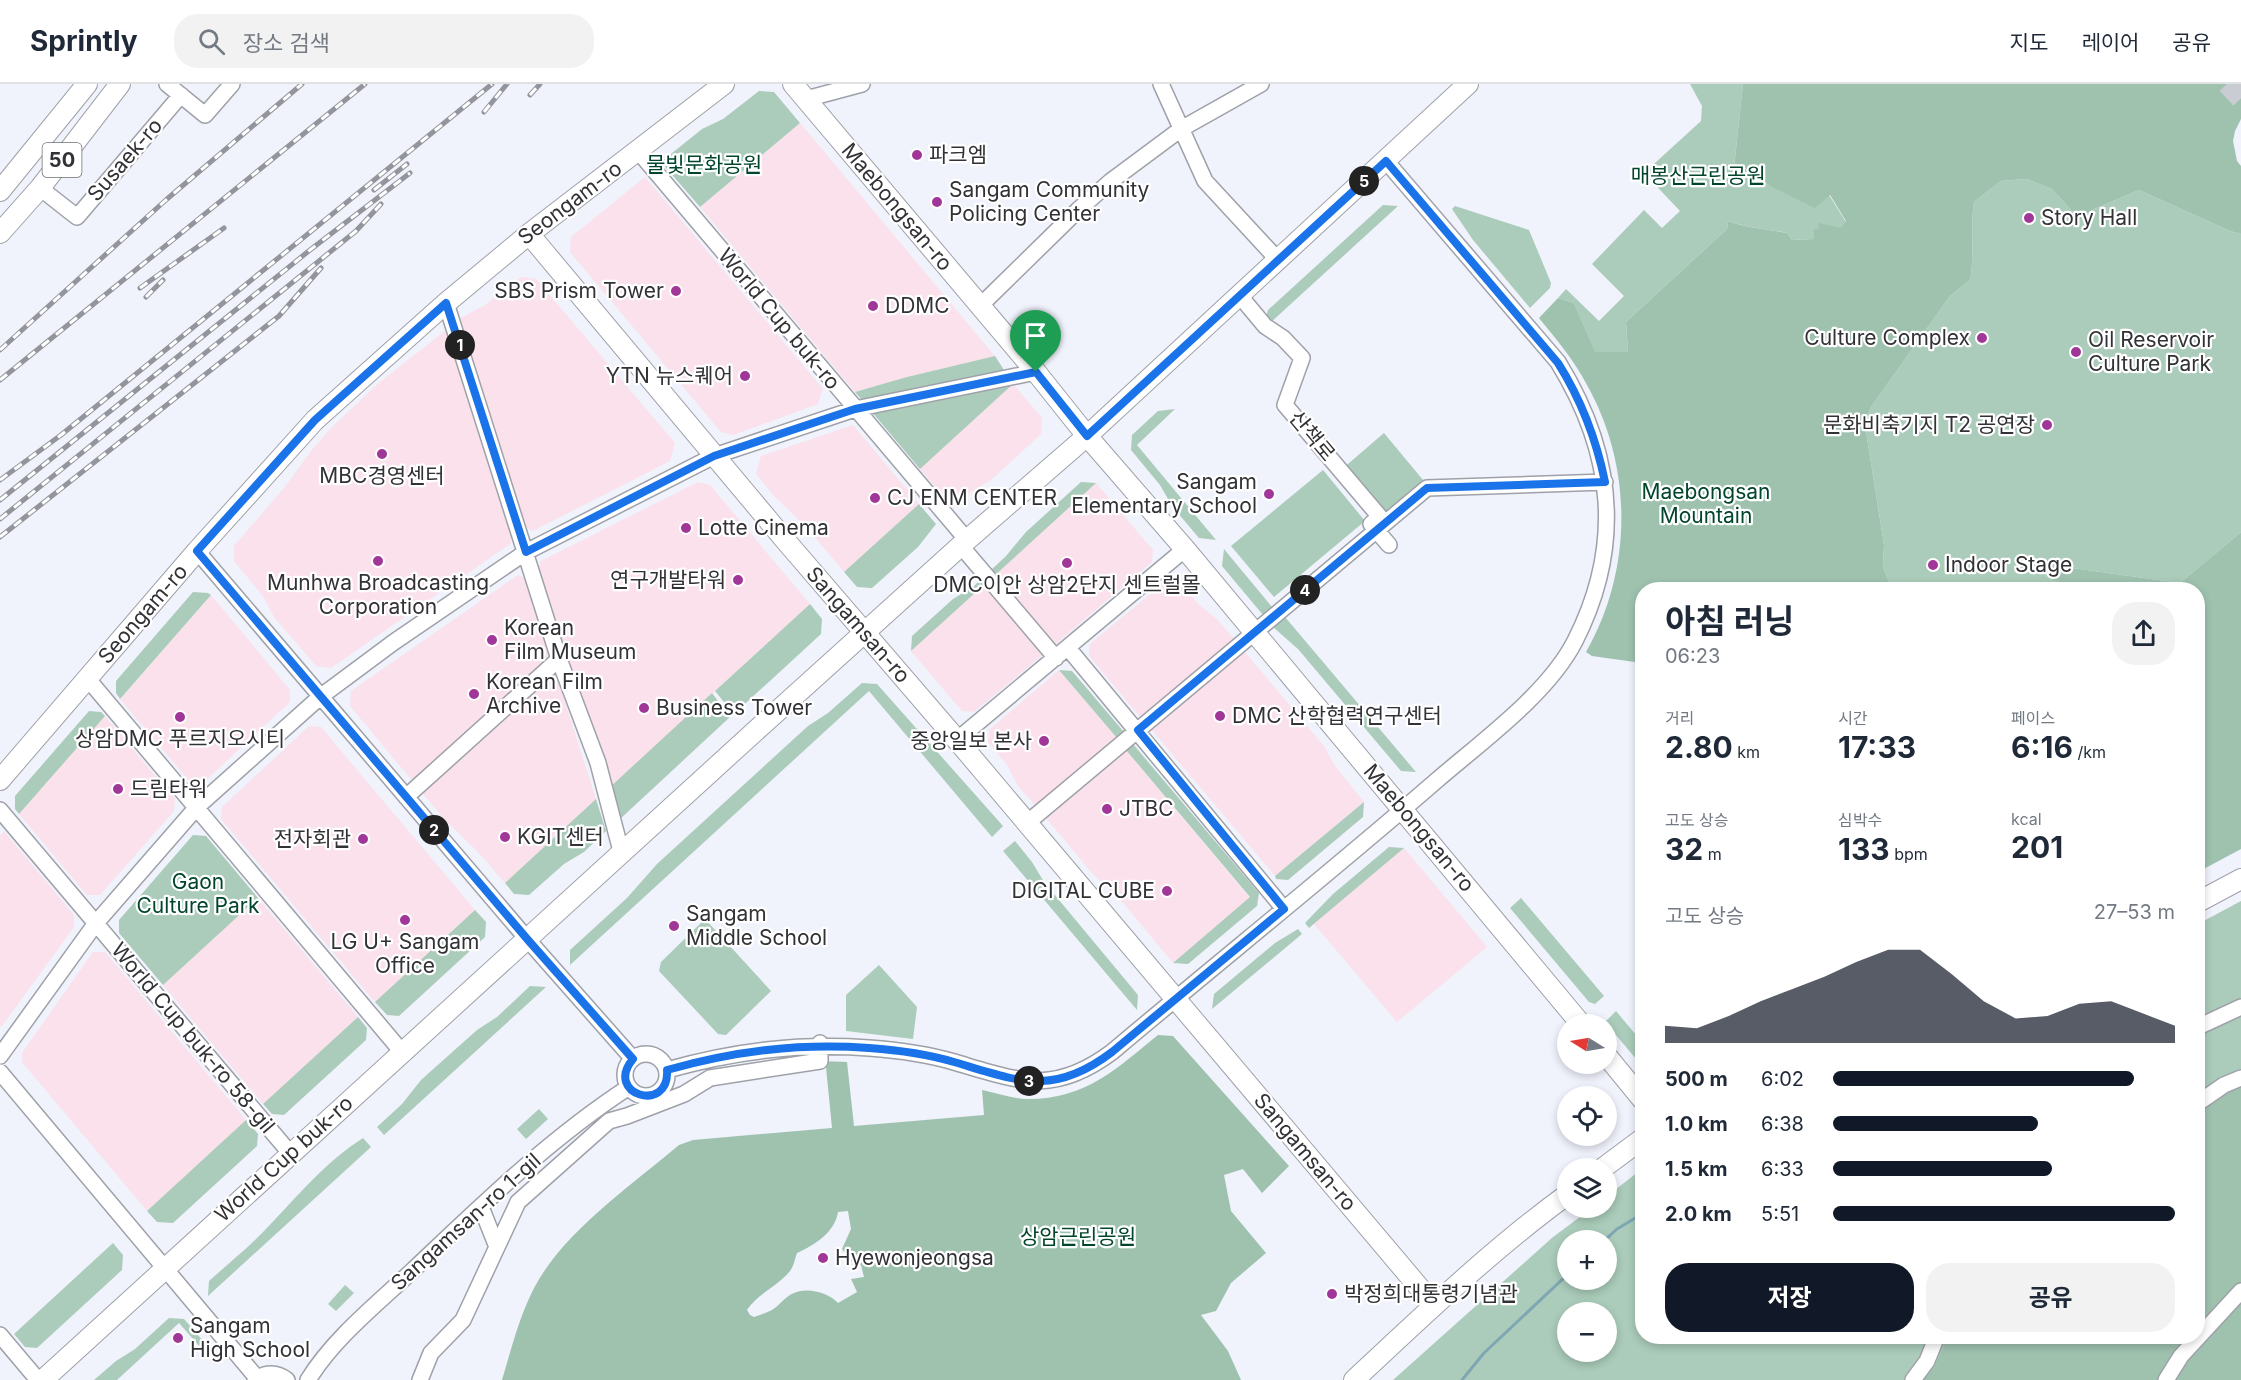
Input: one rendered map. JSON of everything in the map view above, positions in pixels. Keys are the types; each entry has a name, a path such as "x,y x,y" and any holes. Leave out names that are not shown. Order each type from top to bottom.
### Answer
{"main road":[{"name":"50","path":"0,191 87,84"},
{"name":"50","path":"0,233 40,188 120,84"},
{"name":"Seongam-ro","path":"0,780 197,551 315,420 446,303 529,234 724,84"},
{"name":"World Cup buk-ro","path":"43,1380 290,1153 622,855 762,725 1087,436 1468,84"},
{"name":"Maebongsan-ro","path":"799,91 1573,1014"},
{"name":"Sangamsan-ro","path":"529,234 714,456 1434,1305"},
{"path":"2205,898 2241,879"},
{"path":"1617,1068 1635,1090"},
{"path":"1616,1158 1635,1144"},
{"path":"1354,1380 1434,1305 1537,1216 1557,1202"}],"street":[{"path":"167,84 204,115 232,84"},
{"path":"799,91 862,84"},
{"path":"1161,84 1205,181 1279,261"},
{"path":"980,306 1078,210 1111,181 1181,129 1261,84"},
{"name":"Susaek-ro","path":"40,188 77,217 181,96"},
{"name":"World Cup buk-ro","path":"638,151 855,409 964,543 1062,653"},
{"path":"667,1070 739,1052 820,1045 908,1053 952,1062 1019,1081 1060,1080 1097,1064 1502,724 1557,669 1574,644 1597,587 1603,557 1606,514 1605,482 1588,418 1558,363 1386,161"},
{"name":"산책로","path":"1240,296 1265,326 1283,338 1302,358 1285,405 1380,517 1371,524 1389,545"},
{"path":"446,303 559,659 598,763 622,855"},
{"path":"96,923 197,807 320,697 394,642 526,552 714,456 855,409 1036,372"},
{"path":"1027,823 1427,488 1605,482"},
{"path":"957,740 1185,549"},
{"path":"197,551 528,940 633,1059"},
{"path":"1062,653 1138,730 1284,909"},
{"path":"405,796 559,659"},
{"path":"87,678 402,1052"},
{"name":"World Cup buk-ro 58-gil","path":"0,810 290,1153"},
{"name":"World Cup buk-ro 58-gil","path":"0,1056 96,923"},
{"path":"2205,1025 2241,1007"},
{"path":"420,1380 431,1353 463,1320 518,1202 609,1121 684,1094 710,1078 820,1061 820,1045"},
{"path":"646,1054 659,1058 667,1070 665,1084 655,1094 641,1096 629,1087 625,1072 633,1059 646,1054"},
{"path":"0,1072 256,1379 265,1374 276,1374 285,1378 311,1375"},
{"path":"2205,1098 2224,1085 2241,1078"},
{"name":"Sangamsan-ro 1-gil","path":"311,1375 357,1323 481,1207 567,1131 629,1087"},
{"path":"481,1207 497,1247"},
{"path":"2205,1330 2241,1291"},
{"path":"0,1335 38,1380"},
{"path":"1913,1380 1927,1361 1934,1344"},
{"path":"2166,1380 2181,1356 2192,1344"}],"shaded area":[{"path":"800,123 995,356 855,392 700,207"},
{"path":"645,177 823,389 818,404 733,435 721,432 570,252 571,237"},
{"path":"521,277 536,279 675,443 670,461 533,531 526,528 459,319 485,305"},
{"path":"446,330 512,537 510,544 331,668 316,666 274,617 263,596 234,561 234,546 284,488 330,429 380,382"},
{"path":"1013,384 1042,418 1041,434 991,480 971,492 953,508 920,469"},
{"path":"853,425 919,504 844,572 808,529 775,497 756,474 761,456"},
{"path":"698,482 710,485 810,604 609,788 538,568 541,561"},
{"path":"1096,483 1153,550 1152,562 1052,647 993,577"},
{"path":"518,575 525,578 596,799 505,883 478,852 445,820 350,706 351,691"},
{"path":"1167,580 1179,581 1198,604 1217,619 1234,639 1141,718 1089,656 1090,644"},
{"path":"986,583 1045,653 974,712 962,711 911,651"},
{"path":"211,595 290,690 290,702 203,783 190,782 120,699"},
{"path":"1244,651 1324,746 1335,766 1364,802 1275,876 1151,729"},
{"path":"1059,670 1117,738 1036,806 1018,786 1007,765 988,742 989,730"},
{"path":"105,716 175,799 174,811 100,895 87,895 19,814"},
{"path":"309,726 321,727 475,910 375,1002 221,819 222,807"},
{"path":"1126,750 1250,898 1173,963 1124,904 1091,872 1046,818"},
{"path":"4,831 74,915 74,927 0,1027 0,836"},
{"path":"1404,848 1487,947 1397,1022 1314,924"},
{"path":"258,898 358,1017 263,1104 163,985"},
{"path":"93,952 105,952 246,1120 147,1211 22,1062 22,1053"}],"green space":[{"name":"매봉산근린공원","path":"1690,84 1743,84 1734,167 1743,167 1770,186 1829,195 1846,222 1841,229 1820,225 1818,229 1814,229 1814,239 1792,240 1787,233 1728,221 1727,229 1626,322 1628,352 1595,353 1574,303 1558,298 1566,289 1599,321 1624,296 1592,264 1644,210 1662,228 1680,211 1644,173 1701,121 1702,106"},
{"name":"Maebongsan Mountain","path":"1743,84 2241,84 2241,119 2233,141 2237,161 2241,166 2241,234 2139,190 2092,210 2080,220 2052,189 2026,179 2001,181 1974,202 1970,280 1950,296 1871,407 1866,419 1884,545 1883,567 1889,582 1635,582 1635,662 1592,656 1586,652 1601,620 1612,587 1619,553 1621,518 1619,484 1613,450 1602,417 1587,385 1571,358 1539,318 1558,298 1574,303 1595,352 1628,352 1626,322 1727,229 1728,221 1787,233 1792,240 1814,239 1814,229 1818,229 1819,223 1841,228 1846,221 1830,195 1815,208 1770,186 1743,167 1734,167"},
{"name":"물빛문화공원","path":"759,91 774,92 800,123 700,207 661,162 702,129 723,119"},
{"name":"Oil Reservoir Culture Park","path":"2026,179 2052,189 2080,220 2092,210 2139,190 2241,234 2241,532 2181,582 2058,566 2063,582 1889,582 1883,567 1884,545 1866,419 1871,407 1950,296 1970,280 1974,202 2001,181"},
{"path":"1383,205 1398,206 1269,324 1266,317 1268,310"},
{"path":"1455,206 1529,230 1551,283 1550,288 1530,308 1473,240 1452,209"},
{"path":"995,356 1013,384 920,469 855,392 907,377"},
{"path":"1175,409 1137,445 1216,540 1199,538 1131,450 1132,435 1158,411"},
{"path":"1384,433 1423,480 1380,517 1341,470"},
{"path":"1323,470 1365,521 1274,597 1231,546"},
{"path":"1081,482 1096,483 993,577 989,572 1026,532"},
{"path":"919,504 936,524 918,547 872,588 857,587 844,572"},
{"path":"2241,532 2241,849 2205,868 2205,582 2181,582"},
{"path":"1224,549 1272,607 1263,615 1222,566"},
{"path":"2058,566 2173,582 2059,582 2051,579"},
{"path":"982,578 986,583 911,651 912,636 953,599 973,587"},
{"path":"193,592 211,595 120,699 116,693 116,681"},
{"path":"810,604 822,619 821,634 733,713 715,691"},
{"path":"1285,617 1416,772 1401,771 1298,649 1273,627"},
{"path":"1059,670 1072,671 1124,732 1117,738"},
{"path":"862,683 877,684 1003,826 992,837 869,691 570,965 570,950 627,898 657,864 808,726 828,713"},
{"path":"712,693 730,717 619,820 609,788"},
{"path":"89,711 101,712 105,716 19,814 15,809 15,796"},
{"path":"1133,744 1259,893 1257,906 1188,964 1173,963 1250,897 1126,750"},
{"path":"596,799 606,831 584,852 564,864 529,895 514,894 505,883"},
{"path":"1364,802 1363,817 1288,880 1276,879 1275,876"},
{"name":"Gaon Culture Park","path":"193,835 206,836 258,898 163,985 119,933 119,920"},
{"path":"1015,841 1044,882 1138,995 1137,1010 1003,851"},
{"path":"1389,847 1404,848 1309,928 1305,923 1333,894"},
{"path":"1521,898 1604,996 1595,1004 1589,1002 1510,908"},
{"path":"2241,901 2241,1380 1393,1380 1557,1234 1557,1290 1617,1290 1617,1230 1562,1230 1579,1218 1617,1218 1617,1188 1635,1174 1635,1344 2205,1344 2205,920"},
{"path":"475,910 486,922 485,937 399,1016 387,1015 375,1002"},
{"path":"705,919 771,991 726,1035 718,1034 659,971 661,962"},
{"path":"1298,929 1302,934 1212,1009 1214,994 1275,943"},
{"path":"879,965 917,1007 913,1039 846,1031 846,995"},
{"path":"530,986 546,987 384,1135 377,1127 402,1104 421,1080 477,1030 497,1017"},
{"path":"1616,1011 1635,1034 1635,1058 1617,1036 1617,1014 1613,1014"},
{"path":"358,1017 367,1028 366,1040 284,1115 272,1114 263,1104"},
{"name":"상암근린공원","path":"1158,1035 1173,1036 1289,1166 1262,1193 1243,1169 1224,1175 1231,1211 1266,1253 1231,1283 1216,1311 1201,1315 1228,1351 1241,1380 502,1380 526,1305 551,1262 566,1243 602,1208 679,1145 693,1140 832,1128 826,1067 820,1061 847,1062 854,1126 984,1115 982,1090 1028,1099 1067,1094 1099,1080","holes":["848,1211 851,1229 842,1249 855,1266 861,1265 864,1277 851,1279 857,1292 838,1303 828,1295 815,1291 796,1292 770,1311 754,1317 750,1315 747,1310 751,1304 790,1271 797,1253 817,1242 828,1232 838,1212"]},
{"path":"2241,1085 2241,1380 1922,1380 1934,1368 1945,1344 2205,1344 2205,1106 2227,1090"},
{"path":"539,1109 548,1119 526,1139 517,1129"},
{"path":"246,1120 258,1134 257,1146 173,1223 157,1222 147,1211"},
{"path":"363,1138 371,1147 208,1296 209,1281 245,1250 323,1169"},
{"path":"113,1243 123,1255 122,1270 37,1348 25,1347 14,1334"},
{"path":"345,1285 354,1293 336,1311 328,1304"},
{"path":"169,1318 184,1319 211,1350 206,1354 179,1323 117,1380 94,1380 116,1361 135,1349"}],"waterway":[{"path":"1616,1230 1635,1218"},
{"path":"1462,1380 1484,1353 1557,1284"}],"tunnel":[{"path":"2227,84 2241,99"}],"railway":[{"path":"0,350 167,199 302,84"},
{"path":"0,380 365,84"},
{"path":"0,480 61,435 492,84"},
{"path":"484,112 507,84"},
{"path":"530,95 540,84"},
{"path":"374,190 407,164"},
{"path":"0,500 310,250 410,173"},
{"path":"0,519 356,231 381,204"},
{"path":"140,288 224,228"},
{"path":"0,537 279,316 321,268"},
{"path":"146,297 163,280"}],"place":[{"name":"파크엠","path":"917,155"},
{"name":"Sangam Community Policing Center","path":"937,202"},
{"name":"Story Hall","path":"2029,218"},
{"name":"SBS Prism Tower","path":"676,291"},
{"name":"DDMC","path":"873,306"},
{"name":"Culture Complex","path":"1982,338"},
{"name":"Oil Reservoir Culture Park","path":"2076,352"},
{"name":"YTN 뉴스퀘어","path":"745,376"},
{"name":"문화비축기지 T2 공연장","path":"2047,425"},
{"name":"MBC경영센터","path":"382,454"},
{"name":"Sangam Elementary School","path":"1269,494"},
{"name":"CJ ENM CENTER","path":"875,498"},
{"name":"Lotte Cinema","path":"686,528"},
{"name":"Munhwa Broadcasting Corporation","path":"378,561"},
{"name":"DMC이안 상암2단지 센트럴몰","path":"1067,563"},
{"name":"Indoor Stage","path":"1933,565"},
{"name":"연구개발타워","path":"738,580"},
{"name":"Korean Film Museum","path":"492,640"},
{"name":"Korean Film Archive","path":"474,694"},
{"name":"Business Tower","path":"644,708"},
{"name":"DMC 산학협력연구센터","path":"1220,716"},
{"name":"상암DMC 푸르지오시티","path":"180,717"},
{"name":"중앙일보 본사","path":"1044,741"},
{"name":"드림타워","path":"118,789"},
{"name":"JTBC","path":"1107,809"},
{"name":"KGIT센터","path":"505,837"},
{"name":"전자회관","path":"363,839"},
{"name":"DIGITAL CUBE","path":"1167,891"},
{"name":"LG U+ Sangam Office","path":"405,920"},
{"name":"Sangam Middle School","path":"674,926"},
{"name":"Hyewonjeongsa","path":"823,1258"},
{"name":"박정희대통령기념관","path":"1332,1294"},
{"name":"Sangam High School","path":"178,1338"}],"route":[{"path":"1386,161 1558,363 1588,418 1605,482 1427,488 1138,730 1284,909 1097,1064 1060,1080 1019,1081 952,1062 870,1048 780,1047 739,1052 667,1070 665,1084 661,1090 648,1096 634,1093 626,1080 625,1072 633,1059 528,940 197,551 315,420 446,303 526,552 714,456 855,409 1036,372 1087,436 1386,161"}]}
